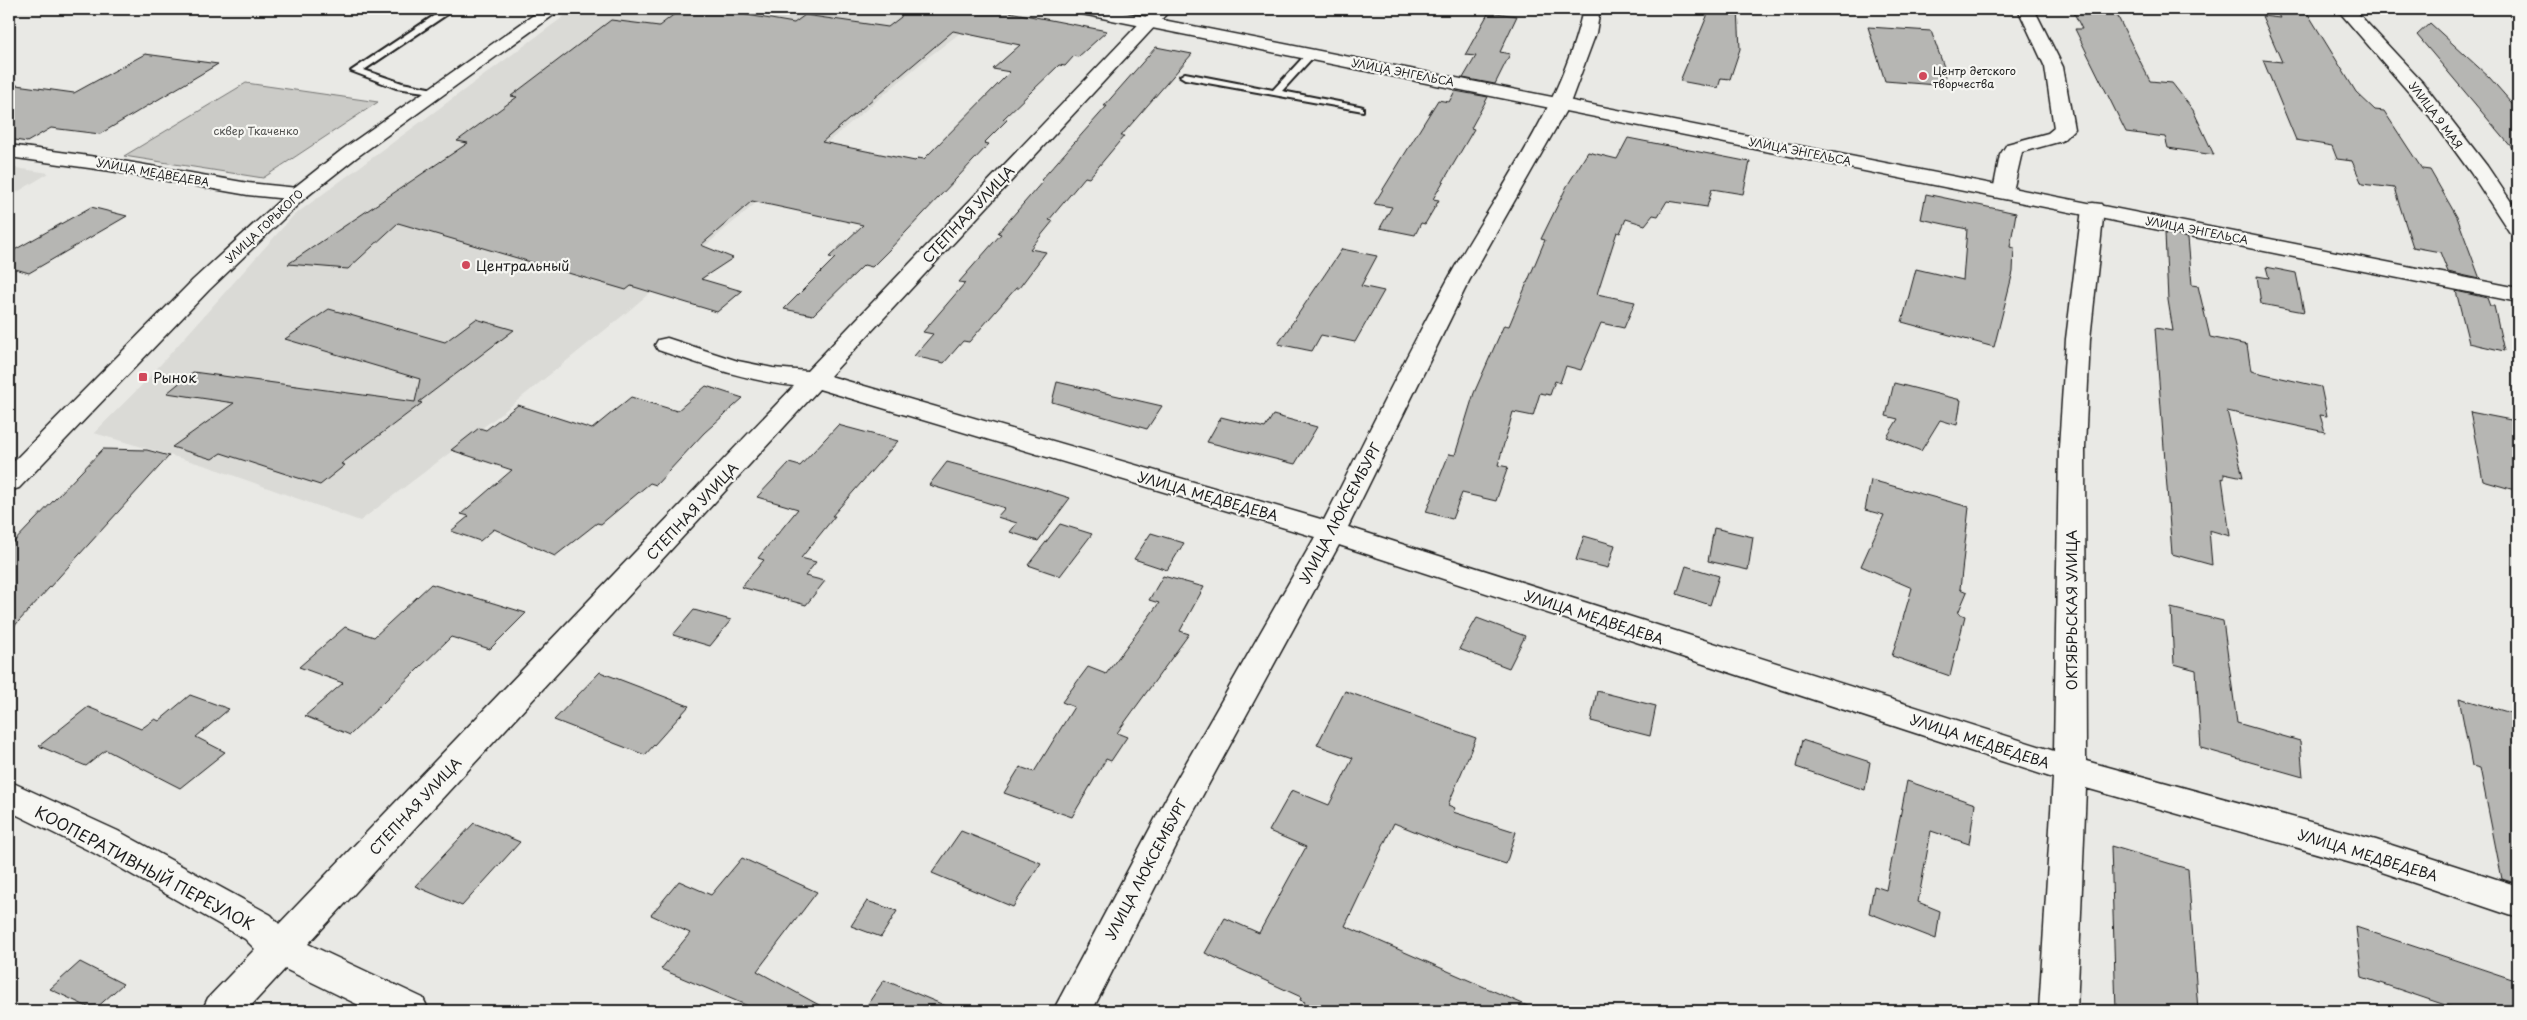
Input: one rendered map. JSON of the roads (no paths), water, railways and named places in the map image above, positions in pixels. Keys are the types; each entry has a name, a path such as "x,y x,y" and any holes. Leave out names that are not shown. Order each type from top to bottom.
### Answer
{"street":[{"name":"УЛИЦА ГОРЬКОГО","path":"9,482 201,285 298,194 350,153 553,9"},
{"name":"УЛИЦА ЭНГЕЛЬСА","path":"1082,9 1155,16 1312,54 2518,295"},
{"name":"УЛИЦА ЛЮКСЕМБУРГ","path":"1072,1011 1182,801 1332,532 1458,281 1560,103 1587,33 1592,9"},
{"path":"2003,191 2010,155 2014,148 2055,137 2064,129 2054,68 2026,9"},
{"name":"УЛИЦА 9 МАЯ","path":"2345,9 2398,65 2428,101 2518,228"},
{"name":"СТЕПНАЯ УЛИЦА","path":"221,1011 815,380 1008,170 1155,16"},
{"name":"УЛИЦА МЕДВЕДЕВА","path":"9,151 111,164 248,189 298,194"},
{"name":"ОКТЯБРЬСКАЯ УЛИЦА","path":"2058,1011 2070,770 2072,447 2078,339 2093,209"},
{"name":"УЛИЦА МЕДВЕДЕВА","path":"667,345 732,367 773,376 815,380 1332,532 2070,770 2376,855 2518,902"},
{"name":"КООПЕРАТИВНЫЙ ПЕРЕУЛОК","path":"9,795 106,842 258,927 280,949 410,1011"}],"lane":[{"path":"435,92 400,86 356,70 450,9"},
{"path":"1275,93 1312,54"},
{"path":"1185,76 1359,109"}],"place":[{"name":"Центр детского творчества","path":"1923,76"},
{"name":"Центральный","path":"466,265"},
{"name":"Рынок","path":"143,377"}],"park label":[{"name":"сквер Ткаченко","path":"256,130"}]}
